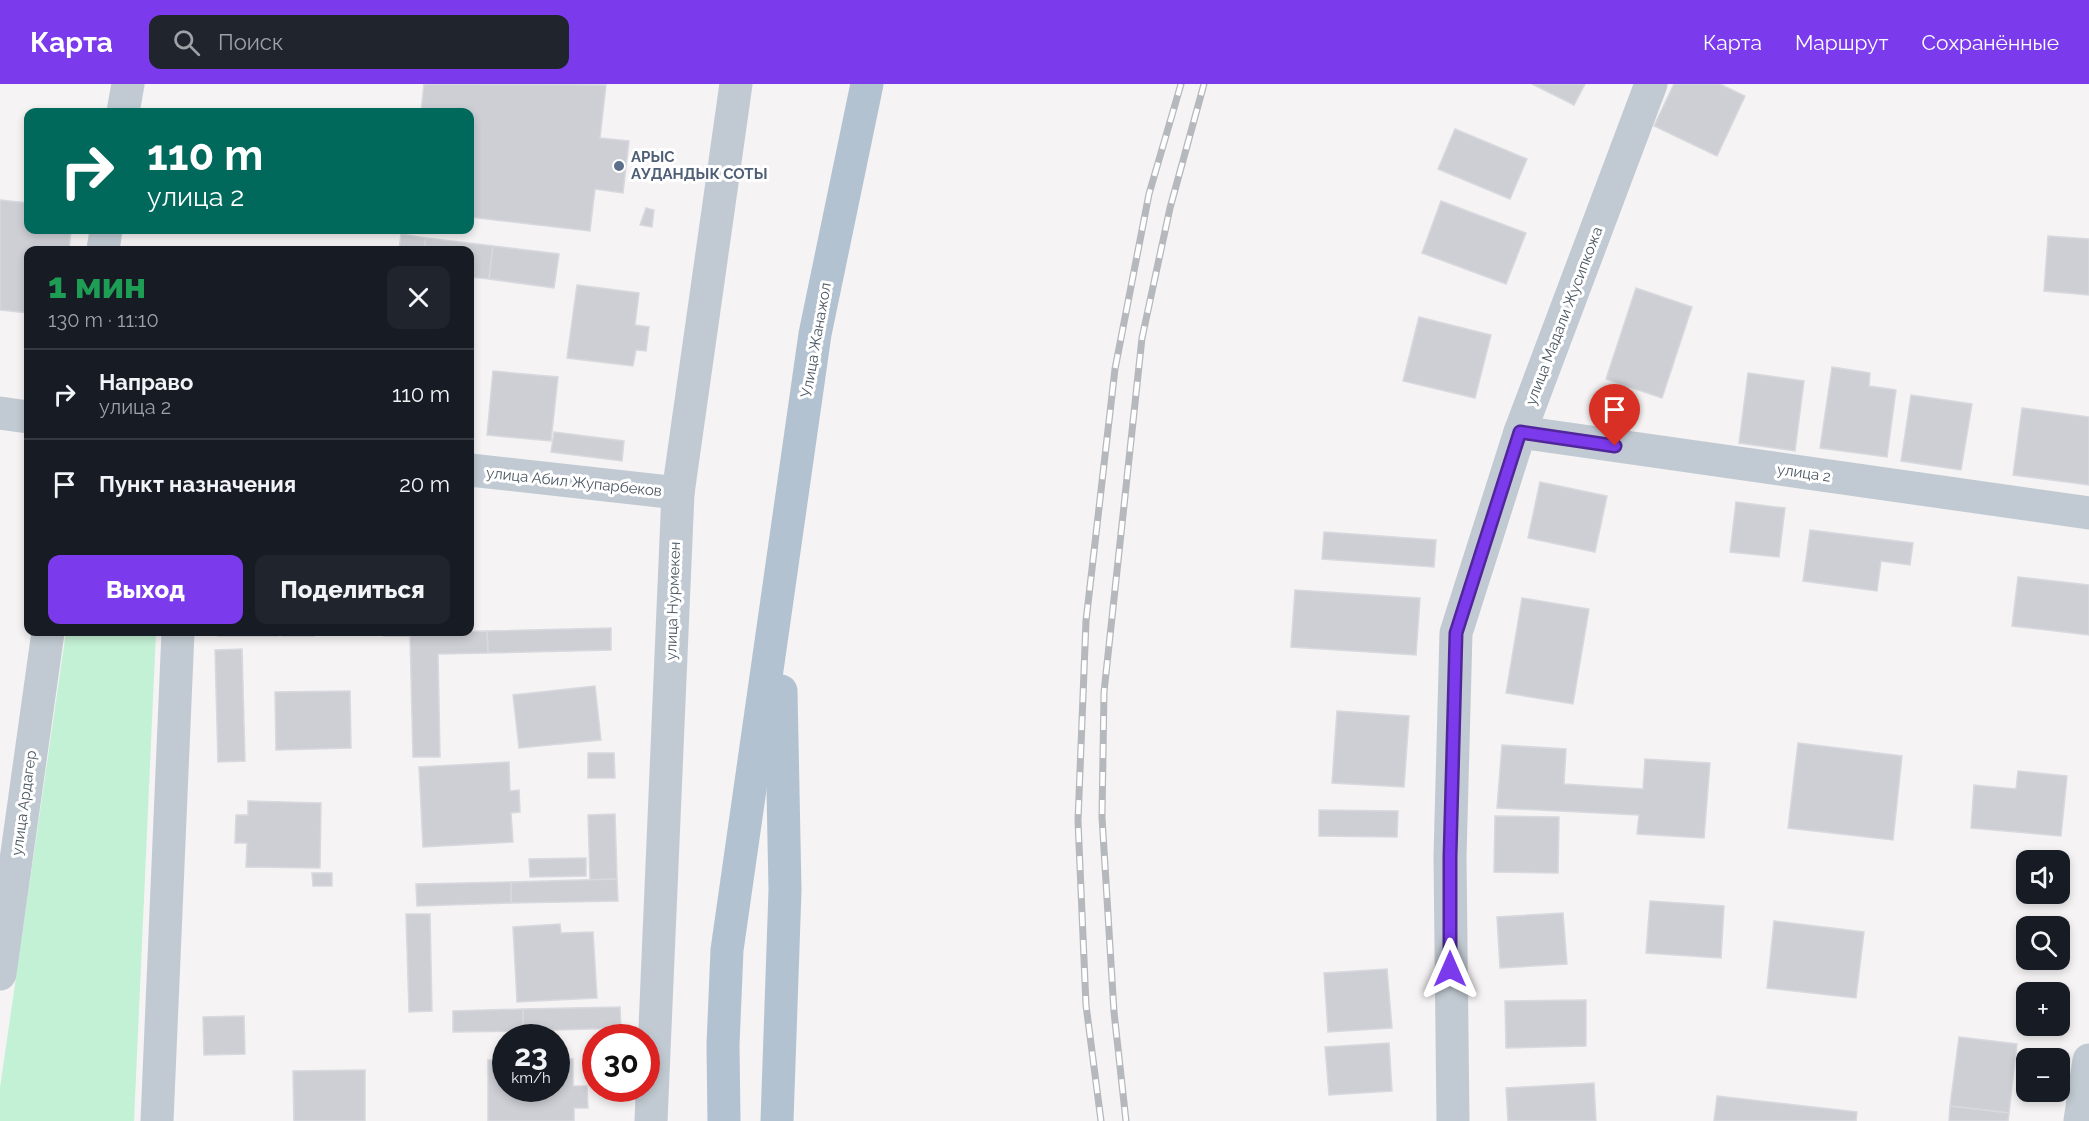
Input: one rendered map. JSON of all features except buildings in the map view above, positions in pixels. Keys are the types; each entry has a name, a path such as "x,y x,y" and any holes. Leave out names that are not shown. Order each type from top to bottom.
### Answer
{"main road":[{"name":"Улица Жанажол","path":"778,599 815,334 867,84"},
{"path":"724,1121 723,1045 727,950 778,599"},
{"path":"777,1121 785,890 778,599"}],"street":[{"path":"124,108 128,84"},
{"name":"улица Нурмекен","path":"651,1121 678,494 735,84"},
{"name":"улица Мадали Жусипкожа","path":"1453,1121 1450,857 1456,633 1520,432 1652,84"},
{"path":"0,413 24,416"},
{"name":"улица 2","path":"1520,432 2089,513"},
{"name":"улица Абил Жупарбеков","path":"474,470 678,494"},
{"name":"улица Ардагер","path":"0,974 2,941 47,636"},
{"path":"157,1121 178,636"},
{"path":"2080,1121 2089,1060"}],"green space":[{"path":"65,636 156,636 134,1121 0,1121 0,1088"}],"railway":[{"path":"1101,1121 1086,1005 1078,821 1086,621 1115,369 1149,194 1181,84"},
{"path":"1126,1121 1114,1012 1102,817 1104,692 1142,338 1170,208 1204,84"}],"place":[{"name":"АРЫС АУДАНДЫК СОТЫ","path":"619,166"}],"route":[{"path":"1450,969 1450,857 1456,633 1520,432 1615,446"}]}
